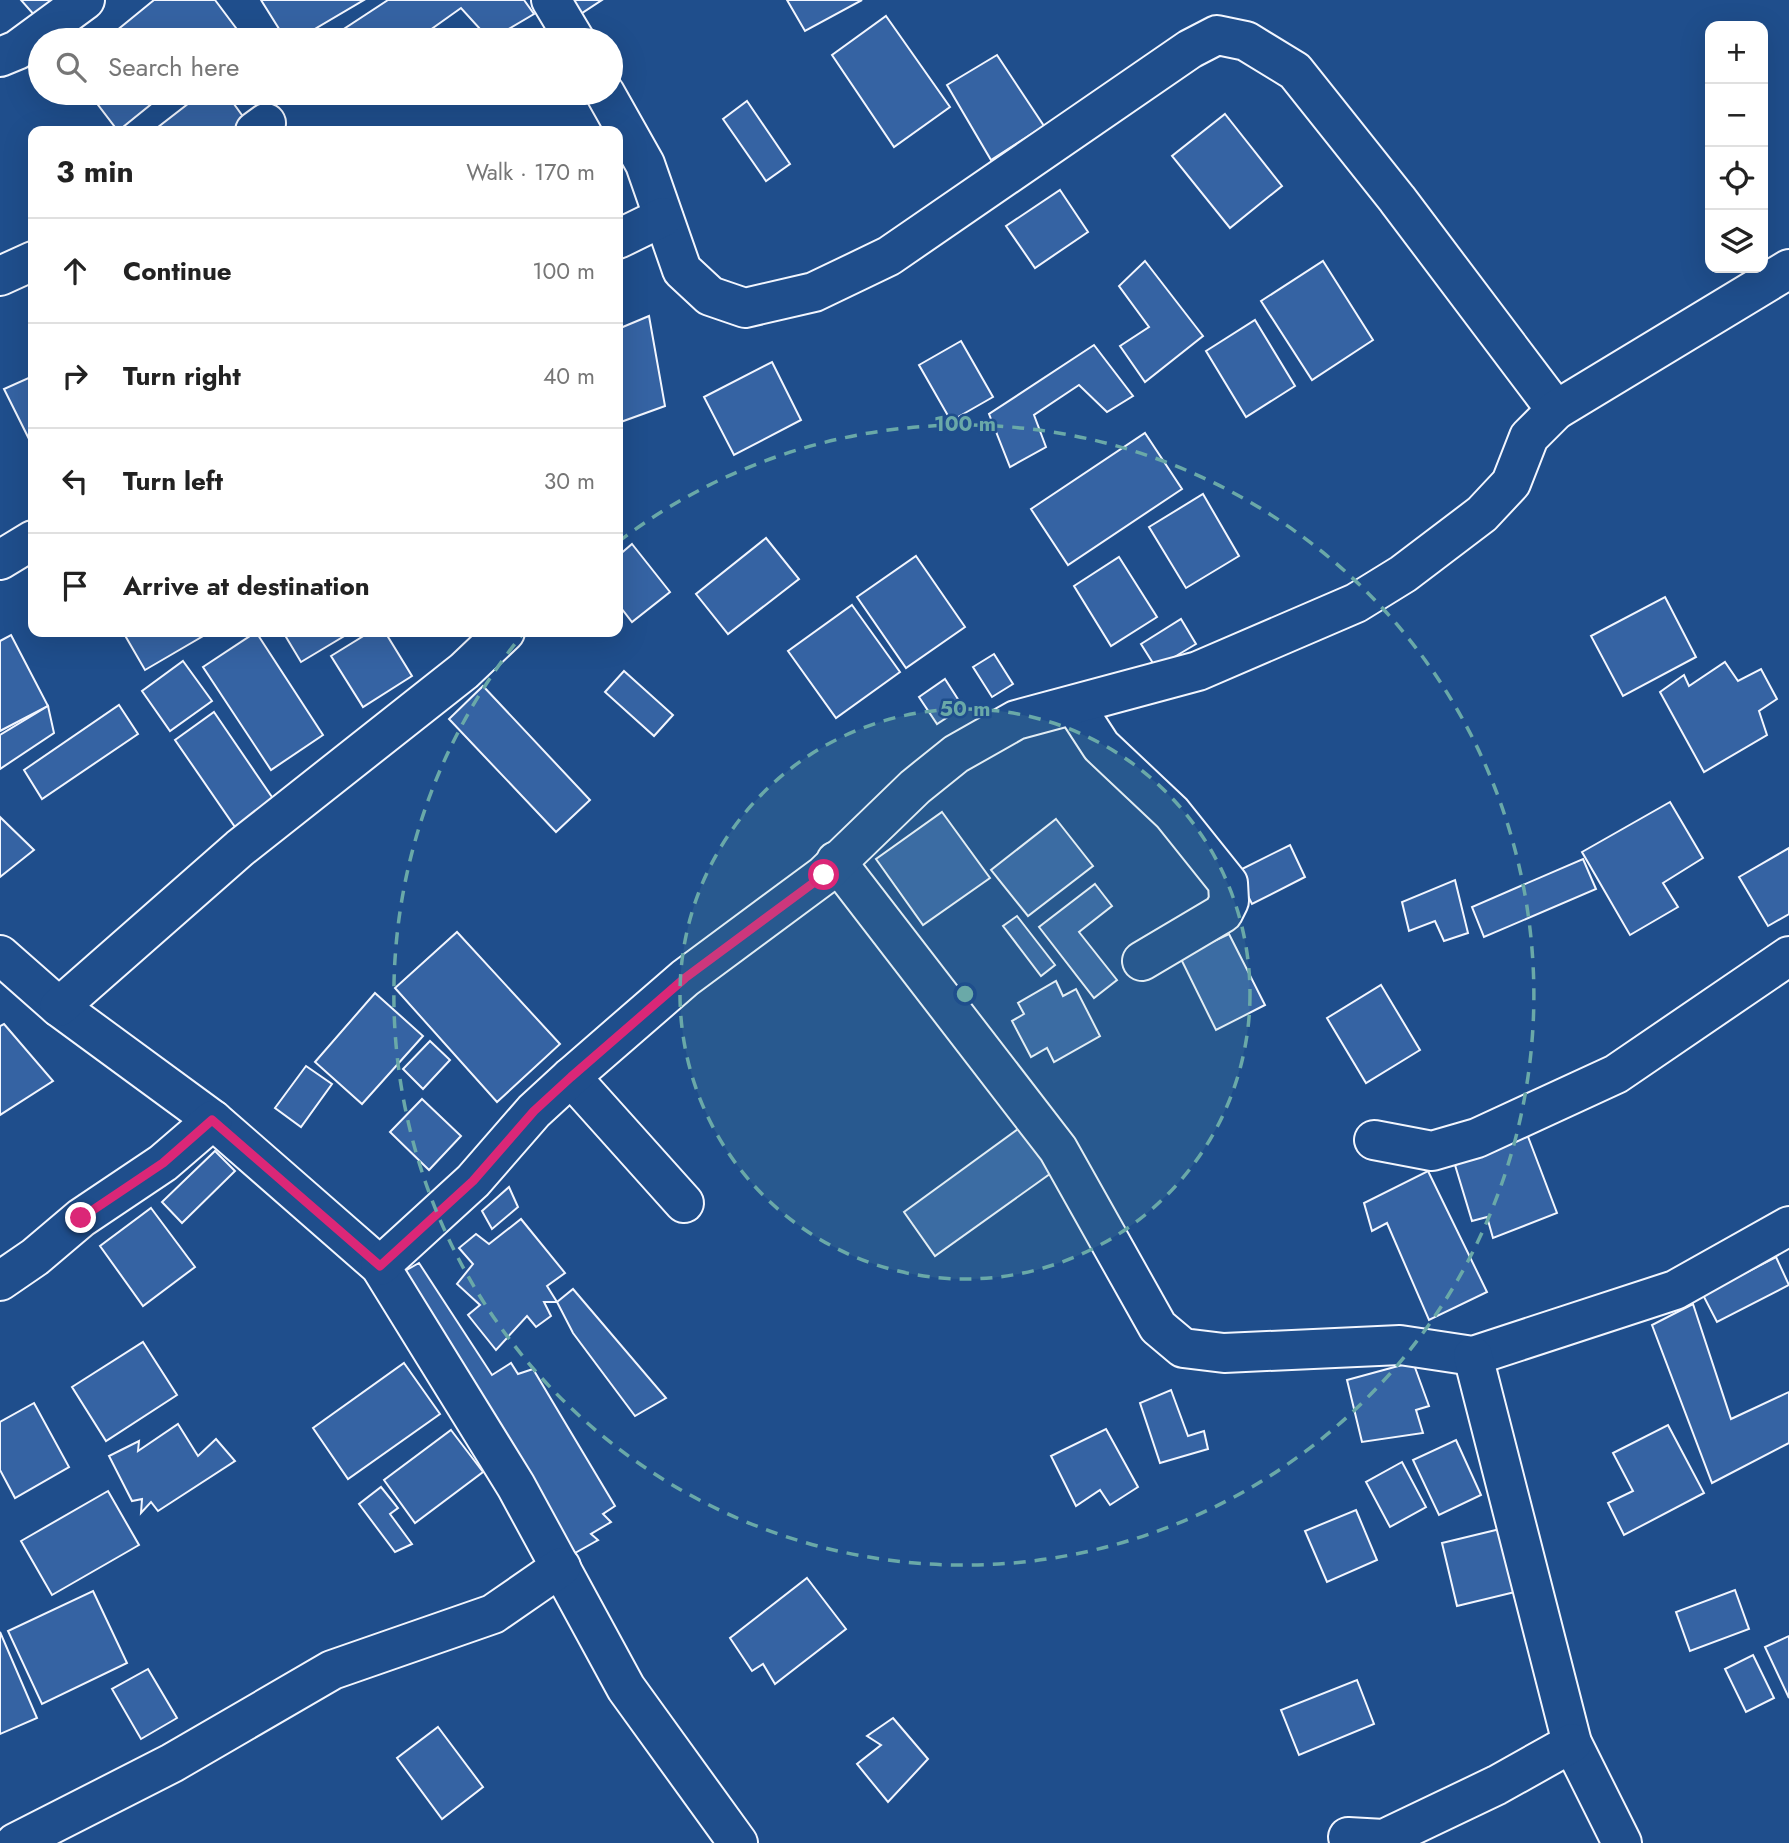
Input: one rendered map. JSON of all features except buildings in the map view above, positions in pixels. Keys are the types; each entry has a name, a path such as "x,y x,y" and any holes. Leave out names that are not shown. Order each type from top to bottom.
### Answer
{"street":[{"path":"47,28 85,0"},
{"path":"551,0 568,28"},
{"path":"612,105 645,164 682,270 710,296 745,308 814,292 889,256 1190,49 1217,35 1246,41 1295,71 1556,410"},
{"path":"0,57 28,42"},
{"path":"623,237 663,217"},
{"path":"0,276 28,263"},
{"path":"380,1266 473,1181 534,1111 571,1077 685,978 824,875 915,787 956,754 1016,720 1198,671 1356,603 1403,574 1482,514 1511,483 1529,437 1556,410 1789,269"},
{"path":"0,560 28,543"},
{"path":"59,1007 240,848 464,671 500,637"},
{"path":"1075,706 1101,746 1172,813 1228,883 1229,901 1223,913 1142,961"},
{"path":"836,861 1058,1149 1158,1327 1183,1348 1224,1353 1400,1345 1473,1356 1675,1290 1789,1226"},
{"path":"0,955 59,1007 212,1120 380,1266 516,1486 626,1688 738,1843"},
{"path":"1374,1140 1432,1151 1477,1138 1616,1074 1789,956"},
{"path":"571,1077 684,1203"},
{"path":"0,1281 35,1257 81,1218 163,1163 212,1120"},
{"path":"1473,1356 1572,1743 1622,1843"},
{"path":"15,1843 172,1763 332,1670 493,1614 561,1567"},
{"path":"1348,1837 1384,1839 1497,1785 1572,1743"}],"route":[{"path":"81,1218 163,1163 212,1120 380,1266 473,1181 534,1111 571,1077 685,978 824,875"}]}
